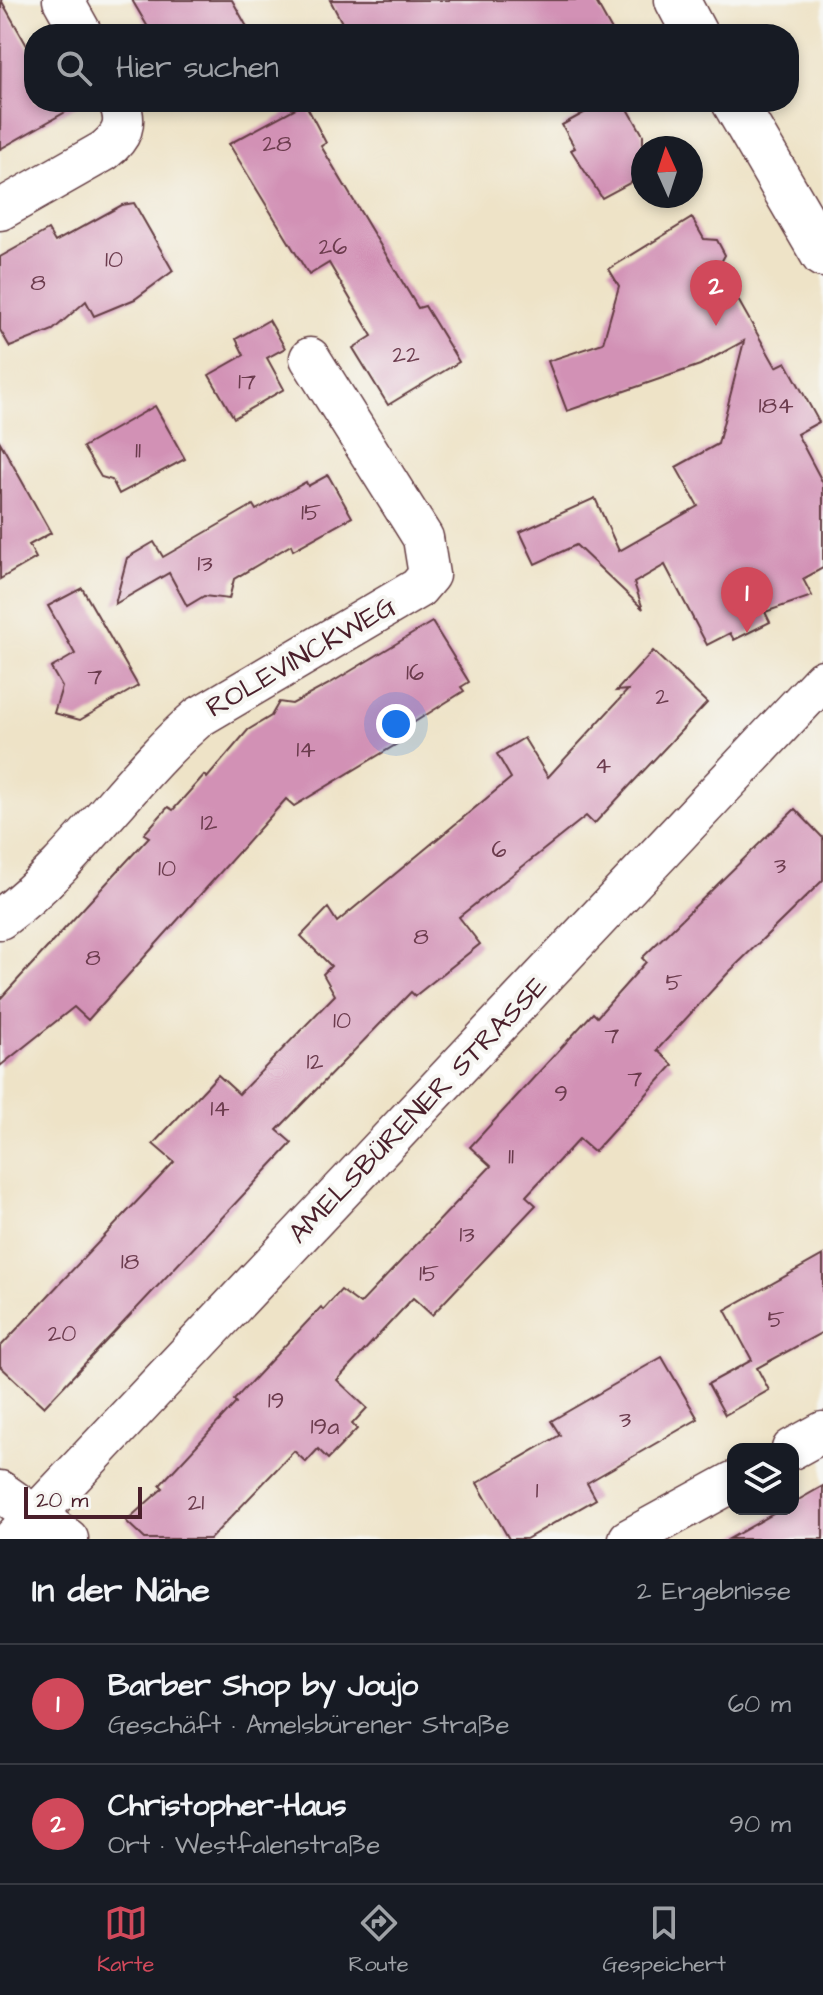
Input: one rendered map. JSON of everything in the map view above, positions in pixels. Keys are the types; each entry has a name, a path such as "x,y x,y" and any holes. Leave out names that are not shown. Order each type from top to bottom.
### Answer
{"main road":[{"path":"677,0 690,24"},
{"path":"740,112 823,255"}],"street":[{"path":"63,0 76,24"},
{"path":"0,210 119,139 124,128 121,112"},
{"name":"ROLEVINCKWEG","path":"0,919 33,895 69,859 167,744 199,717 418,588 429,575 423,538 310,358"},
{"name":"AMELSBÜRENER STRASSE","path":"24,1527 85,1458 434,1095 823,680"},
{"path":"799,1445 823,1432"},
{"path":"629,1539 727,1485"},
{"path":"0,1491 24,1527 68,1539"}],"building":[{"path":"1,0 24,40 24,112 65,112 0,149"},
{"path":"132,0 232,0 245,24 146,24"},
{"path":"330,0 595,0 608,24 343,24"},
{"path":"288,112 310,112 326,143 321,146 418,308 425,306 459,362 388,405 353,348 372,336 329,263 309,275 229,144"},
{"path":"586,112 630,112 643,135 631,136 631,182 602,198 571,150 575,148 562,125"},
{"path":"134,203 173,271 135,299 94,316 86,301 53,330 10,347 0,330 0,257 48,230 55,242 122,205"},
{"path":"692,218 704,239 717,240 725,255 719,266 776,367 786,362 819,422 797,434 823,483 823,568 803,579 812,596 765,612 770,622 734,640 730,633 707,645 665,565 634,583 643,609 576,545 535,564 520,532 595,498 619,551 698,506 676,467 718,444 744,341 700,365 567,411 548,361 603,343 619,286 609,269"},
{"path":"269,320 285,348 267,358 284,389 234,418 209,375 244,355 236,339"},
{"path":"155,406 185,459 119,494 112,480 101,477 83,447"},
{"path":"0,442 51,533 29,545 36,558 0,579"},
{"path":"328,475 352,517 293,550 291,545 234,579 229,599 204,596 187,606 169,573 115,604 127,558 154,542 163,557 253,505 256,510 306,482 308,486"},
{"path":"82,588 138,686 80,720 54,713 62,687 51,668 75,654 48,606"},
{"path":"432,622 469,682 461,687 464,691 402,730 407,738 294,806 286,799 88,1020 74,1007 0,1066 0,999 149,837 144,834 168,807 173,810 204,775 207,778 248,730 271,716 279,702 292,704"},
{"path":"653,651 707,703 594,824 586,816 459,917 480,944 415,996 411,992 277,1130 292,1143 44,1407 0,1366 0,1347 174,1162 153,1144 218,1075 239,1094 335,995 323,974 331,966 301,936 328,908 337,922 511,778 497,754 524,738 548,777 628,690 616,691"},
{"path":"795,809 823,838 823,880 729,972 657,1050 673,1065 594,1152 579,1139 526,1196 536,1205 432,1315 413,1298 337,1380 367,1408 352,1424 357,1429 328,1459 318,1449 306,1462 294,1451 210,1539 145,1539 126,1521 163,1488 160,1485 236,1403 234,1400 321,1307 323,1310 341,1290 360,1304 491,1166 470,1147 593,1013 597,1017 646,962 642,958"},
{"path":"823,1255 823,1332 757,1368 769,1390 725,1415 708,1384 752,1360 725,1310"},
{"path":"662,1357 698,1419 587,1483 596,1499 526,1539 509,1539 477,1483 560,1435 551,1421"},
{"path":"823,1486 823,1539 729,1539 771,1515 799,1515 799,1500"}],"place":[{"name":"Christopher-Haus","path":"716,326"},
{"name":"Barber Shop by Joujo","path":"747,633"}]}
